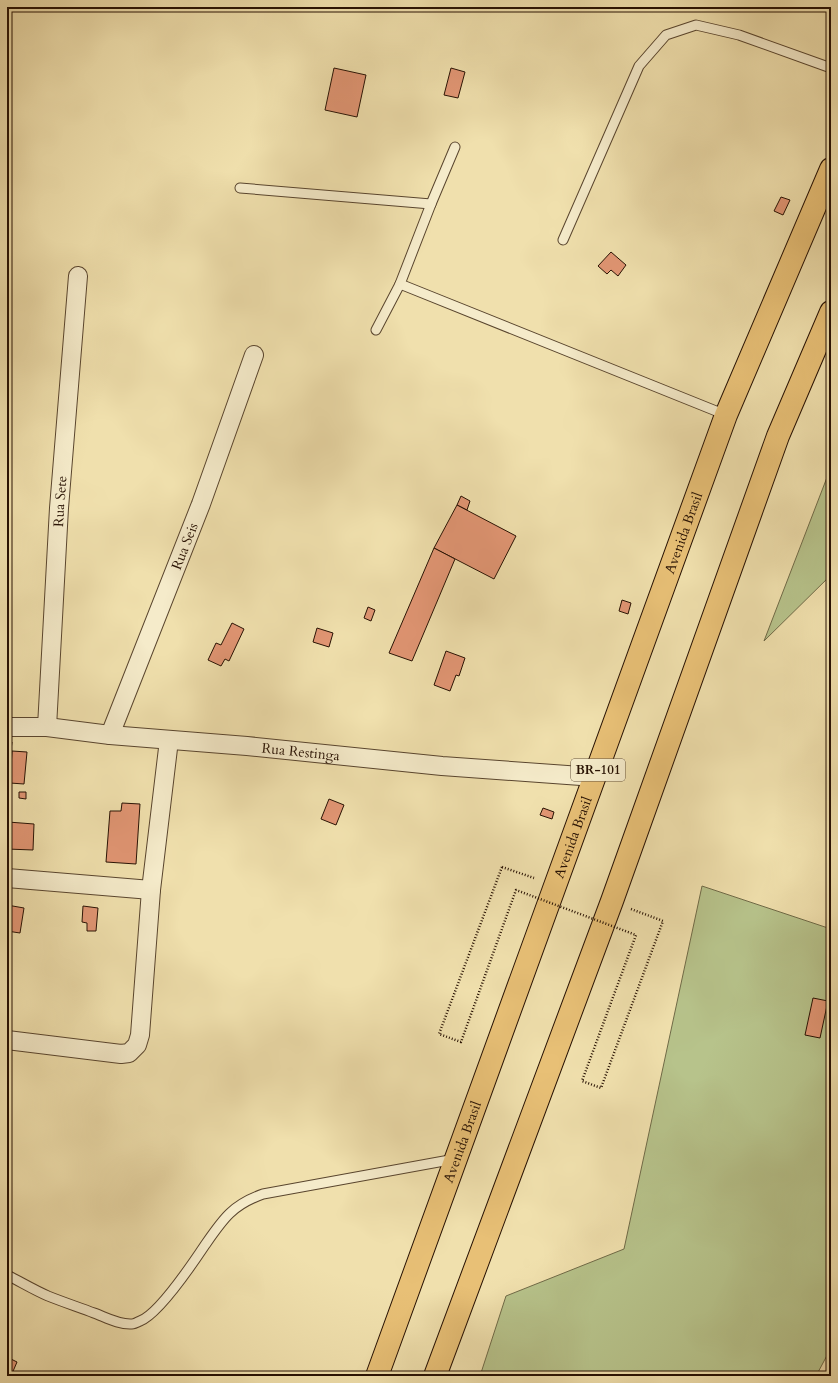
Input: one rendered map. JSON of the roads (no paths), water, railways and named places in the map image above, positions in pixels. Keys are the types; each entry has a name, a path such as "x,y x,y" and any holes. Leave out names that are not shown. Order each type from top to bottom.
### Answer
{"highway":[{"name":"Avenida Brasil","path":"377,1376 726,415 831,169"},
{"path":"435,1376 612,901 778,436 831,312"}],"street":[{"name":"Rua Sete","path":"47,727 59,508 78,276"},
{"name":"Rua Seis","path":"110,735 201,504 254,354"},
{"name":"Rua Restinga","path":"7,727 47,727 110,735 255,747 442,766 595,777"},
{"path":"7,1040 121,1054 129,1053 134,1050 140,1035 151,890 169,740"},
{"path":"7,878 151,890"}],"lane":[{"path":"563,240 639,66 666,35 696,26 739,35 831,68"},
{"path":"376,330 400,284 455,147"},
{"path":"240,188 431,204"},
{"path":"400,284 726,415"},
{"path":"7,1275 48,1296 104,1317 123,1323 132,1324 150,1316 155,1311 165,1300 221,1222 238,1206 250,1199 263,1194 456,1158"}]}
